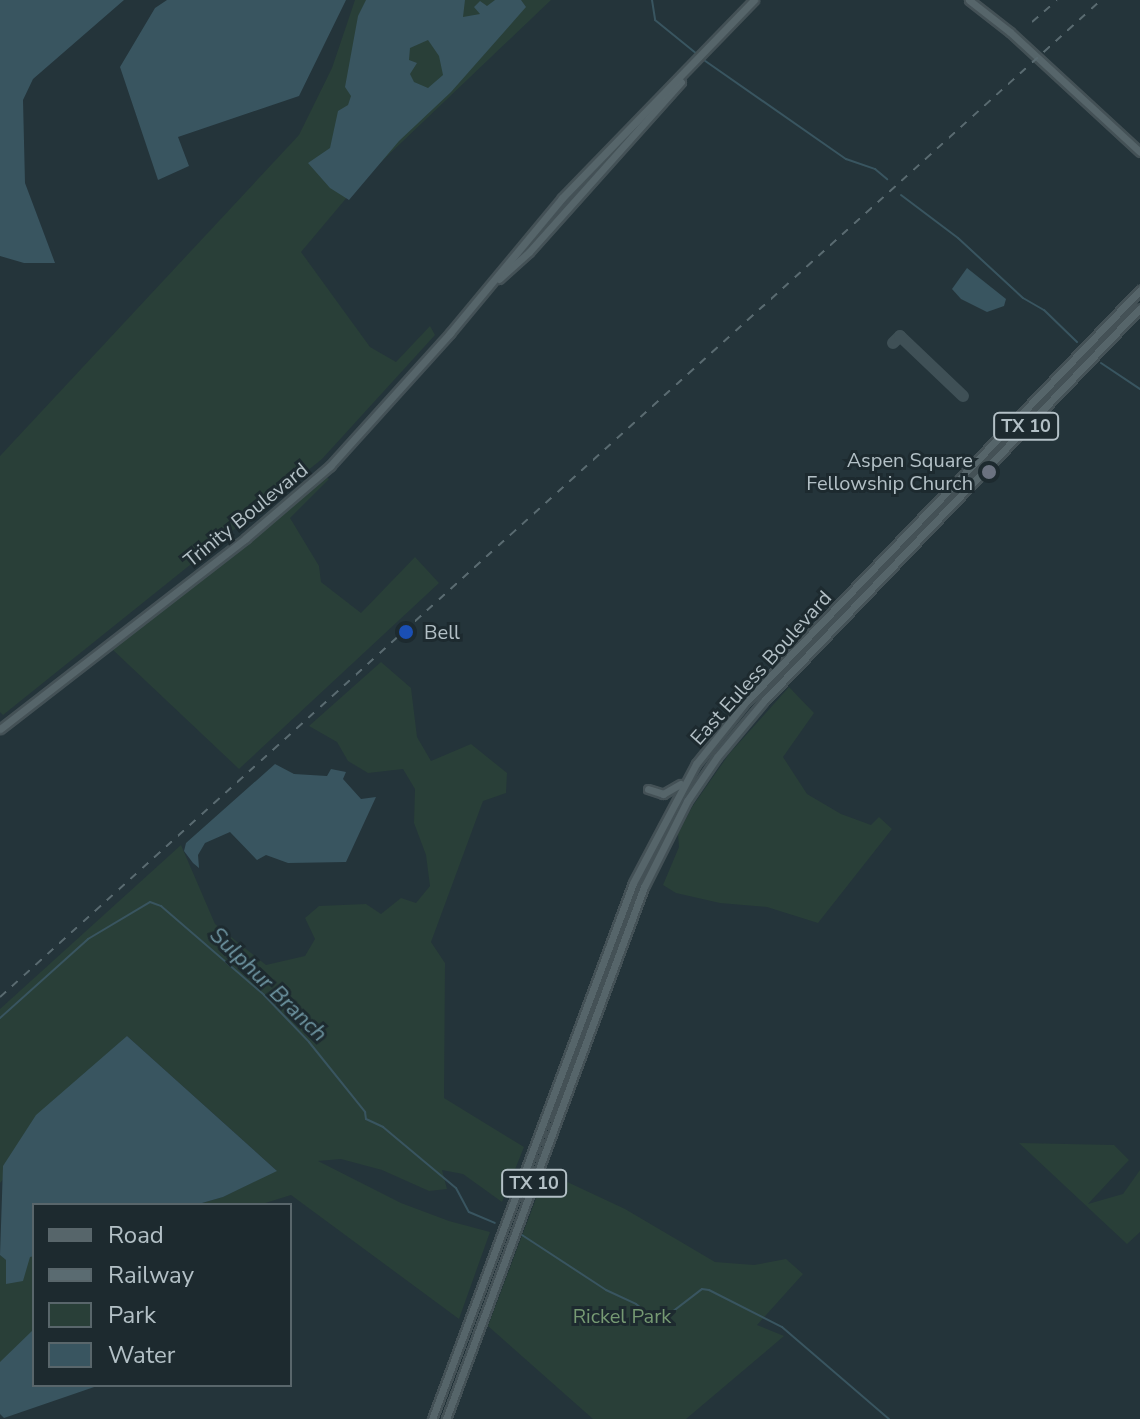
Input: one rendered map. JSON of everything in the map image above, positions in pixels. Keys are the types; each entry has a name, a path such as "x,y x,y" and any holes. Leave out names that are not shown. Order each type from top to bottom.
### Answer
{"main road":[{"name":"Trinity Boulevard","path":"0,729 330,466 570,189 640,115 690,70 754,0"},
{"path":"969,0 1036,54 1140,152"},
{"name":"East Euless Boulevard","path":"432,1419 633,883 696,764 744,704 1140,290"},
{"name":"East Euless Boulevard","path":"446,1419 644,887 687,801 717,757 763,702 1140,308"},
{"path":"648,789 663,794 671,792 696,764"}],"green space":[{"path":"355,0 551,0 359,183 301,252 370,347 396,362 430,326 435,335 322,459 3,715 0,712 0,456 299,135 332,68"},
{"path":"325,476 329,479 290,518 319,566 321,582 361,613 415,557 439,583 239,769 112,649"},
{"path":"381,662 411,688 417,737 431,761 471,744 507,773 506,793 483,801 431,942 445,963 444,1098 524,1147 502,1202 463,1174 442,1170 447,1189 429,1191 382,1170 341,1159 318,1161 401,1203 490,1232 459,1319 291,1195 265,1203 202,1203 223,1197 276,1170 127,1036 0,1183 0,1009 181,845 215,924 266,965 305,956 315,939 305,918 319,906 366,904 381,914 401,898 416,903 430,886 426,855 414,823 415,789 403,769 368,773 348,761 337,742 309,726"},
{"path":"789,687 814,713 783,757 807,794 841,814 871,825 879,817 892,829 818,923 767,907 720,903 676,893 663,885 679,847 678,834 692,807 729,754"},
{"path":"1019,1143 1114,1145 1129,1160 1088,1204 1123,1194 1140,1170 1140,1232 1127,1244"},
{"name":"Rickel Park","path":"546,1172 625,1209 715,1262 754,1265 786,1259 803,1274 757,1325 784,1336 686,1419 593,1419 488,1326"},
{"path":"0,1255 6,1260 7,1283 32,1256 32,1334 0,1366"}],"water":[{"path":"0,0 124,0 33,79 23,100 25,183 55,263 24,263 0,256"},
{"path":"167,0 346,0 299,96 178,137 189,166 158,180 120,67 155,8"},
{"path":"366,0 465,0 463,17 480,14 474,7 480,1 487,6 495,0 521,0 526,7 451,92 399,141 349,200 330,188 308,163 330,148 338,111 348,105 351,96 345,87 358,16","holes":["428,40 439,56 443,75 428,88 414,82 410,74 417,63 409,60 410,48"]},
{"path":"967,268 1006,299 1004,306 987,312 961,299 952,289"},
{"path":"275,764 294,774 327,776 331,769 346,772 343,779 361,799 376,797 346,862 288,863 266,855 257,860 230,832 205,843 198,855 199,868 184,851 186,843"},
{"path":"127,1036 277,1171 223,1197 202,1203 32,1203 32,1256 23,1281 6,1284 6,1260 0,1255 3,1166 36,1115"},
{"path":"32,1331 32,1387 94,1387 4,1418 0,1414 0,1362"}],"waterway":[{"path":"652,0 655,20 697,54"},
{"path":"701,58 846,159 875,169 887,179"},
{"path":"901,195 958,238 1023,298 1044,310 1077,342"},
{"path":"1101,363 1140,389"},
{"name":"Sulphur Branch","path":"0,1018 88,939 150,902 161,906 264,995 309,1042 365,1112 366,1119 383,1127 456,1188 469,1212 495,1223"},
{"name":"Sulphur Branch","path":"522,1235 606,1290 636,1304 659,1322 702,1289 709,1290 782,1327 889,1419"}],"taxiway":[{"path":"893,343 900,336 963,396"}],"railway":[{"path":"1032,22 1057,0"},
{"path":"0,997 1101,0"}],"place":[{"name":"Aspen Square Fellowship Church","path":"989,472"},
{"name":"Bell","path":"406,632"}]}
